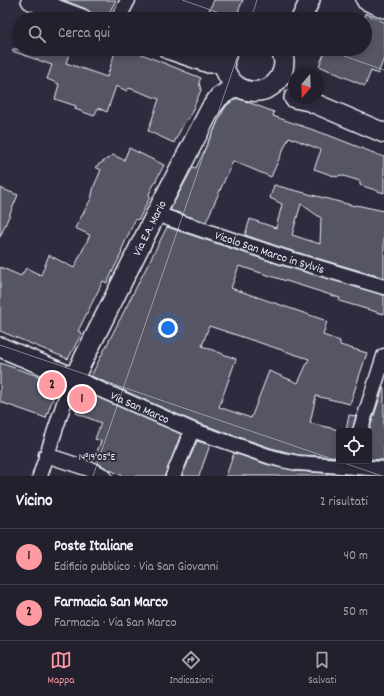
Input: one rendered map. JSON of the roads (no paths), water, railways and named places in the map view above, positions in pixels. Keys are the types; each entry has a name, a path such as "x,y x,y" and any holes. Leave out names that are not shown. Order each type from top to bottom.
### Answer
{"main road":[{"path":"31,0 63,12"},
{"path":"304,12 310,0"},
{"path":"366,0 384,8"},
{"path":"188,56 209,63 227,56"},
{"path":"227,56 225,68 229,78 236,86 245,90 261,91 288,96"},
{"path":"261,91 270,87 278,80 283,56"},
{"path":"283,56 288,77"},
{"name":"Via E.A. Mario","path":"74,378 211,108 219,97 236,86"},
{"path":"313,104 384,133"},
{"name":"Via San Marco","path":"0,347 74,378"}],"street":[{"path":"122,12 128,0"},
{"name":"Vicolo San Marco in Sylvis","path":"156,214 284,257 384,287"},
{"path":"361,428 384,356"},
{"path":"40,476 69,388 74,378"},
{"name":"Via San Marco","path":"74,378 192,430 282,460 336,463"},
{"path":"173,476 192,430"},
{"path":"46,455 95,471 104,476"},
{"name":"Via San Marco","path":"350,464 384,469"}],"place":[{"name":"Farmacia San Marco","path":"52,385"},
{"name":"Poste Italiane","path":"82,399"}]}
